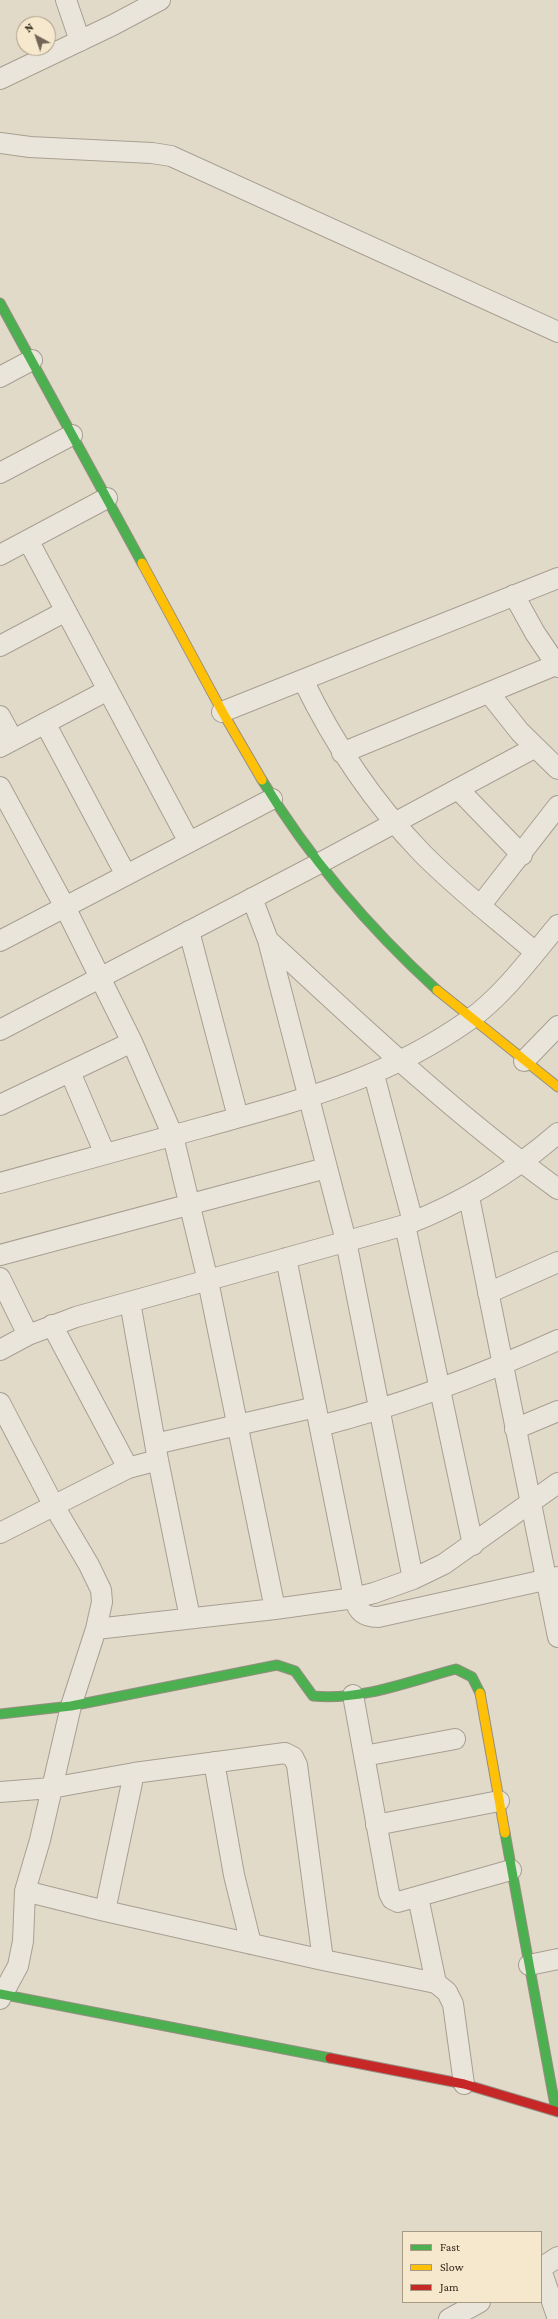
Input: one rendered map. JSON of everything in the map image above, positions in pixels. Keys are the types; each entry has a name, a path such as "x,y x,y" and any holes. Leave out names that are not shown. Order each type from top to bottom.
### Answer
{"street":[{"path":"66,0 80,41"},
{"path":"0,79 80,41 160,0"},
{"path":"0,143 30,148 152,153 171,156 525,319 558,332"},
{"path":"0,303 222,712 272,799 318,864 389,945 427,982 470,1019 558,1087"},
{"path":"0,377 32,360"},
{"path":"0,473 72,435"},
{"path":"0,555 107,498"},
{"path":"28,540 189,842"},
{"path":"222,712 558,578"},
{"path":"342,753 557,666 535,633 514,595"},
{"path":"0,646 66,611"},
{"path":"303,680 342,753 394,823 444,874 535,952"},
{"path":"0,716 7,744 108,690"},
{"path":"489,693 534,748 558,769"},
{"path":"45,723 126,875"},
{"path":"0,1030 318,864 534,748"},
{"path":"0,787 65,907 132,1042 173,1136 208,1281 274,1609"},
{"path":"458,789 522,855"},
{"path":"2,936 65,907 272,799"},
{"path":"480,906 522,855 558,806"},
{"path":"252,898 268,940 346,1241 413,1579"},
{"path":"0,1183 310,1098 374,1075 400,1062 470,1019 494,999 558,925"},
{"path":"189,931 238,1117"},
{"path":"268,940 400,1062 522,1163 558,1189"},
{"path":"524,1061 558,1026"},
{"path":"0,1105 132,1042"},
{"path":"70,1072 105,1154"},
{"path":"374,1075 409,1223 440,1388 473,1544"},
{"path":"0,1350 28,1335 52,1325 409,1223 468,1197 522,1163 558,1132"},
{"path":"0,1255 326,1168"},
{"path":"468,1197 530,1502 552,1579 558,1637"},
{"path":"286,1258 356,1607 362,1614 378,1618 552,1579"},
{"path":"488,1293 558,1262"},
{"path":"0,1278 28,1335"},
{"path":"130,1302 156,1452 190,1618"},
{"path":"52,1325 128,1468"},
{"path":"0,1533 128,1468 156,1452 237,1425 380,1410 502,1366 558,1340"},
{"path":"0,1403 54,1506 89,1564 101,1590 102,1602 96,1629 71,1706 40,1840 25,1891 23,1941 18,1966 1,1996 464,2084 557,2111 511,1870 479,1686 470,1674 456,1670 353,1695 324,1698 312,1696 295,1671 277,1665 71,1706 0,1714"},
{"path":"515,1429 558,1411"},
{"path":"96,1629 274,1609 354,1598 413,1579 444,1564 558,1482"},
{"path":"353,1695 376,1825 389,1893 392,1899 398,1902 511,1870"},
{"path":"364,1756 455,1739"},
{"path":"0,1792 51,1788 134,1773 285,1753 293,1757 297,1766 323,1960"},
{"path":"214,1762 234,1875 250,1944"},
{"path":"105,1911 134,1773"},
{"path":"376,1825 499,1801"},
{"path":"25,1891 250,1944 436,1983 447,1992 453,2004 464,2084"},
{"path":"418,1897 436,1983"},
{"path":"529,1966 558,1959"},
{"path":"542,2268 558,2257"},
{"path":"542,2272 558,2319"},
{"path":"449,2319 478,2303"}],"traffic: fast":[{"path":"0,303 142,563"},
{"path":"262,780 300,837 342,891 364,917 437,990"},
{"path":"0,1714 71,1706 277,1665 295,1671 313,1696 331,1697 367,1693 456,1669 472,1677 480,1693"},
{"path":"505,1833 556,2111"},
{"path":"0,1994 330,2058"}],"traffic: slow":[{"path":"142,563 223,713 262,780"},
{"path":"437,990 558,1087"},
{"path":"480,1693 505,1833"}],"traffic: jam":[{"path":"330,2058 464,2084 558,2112"}]}
